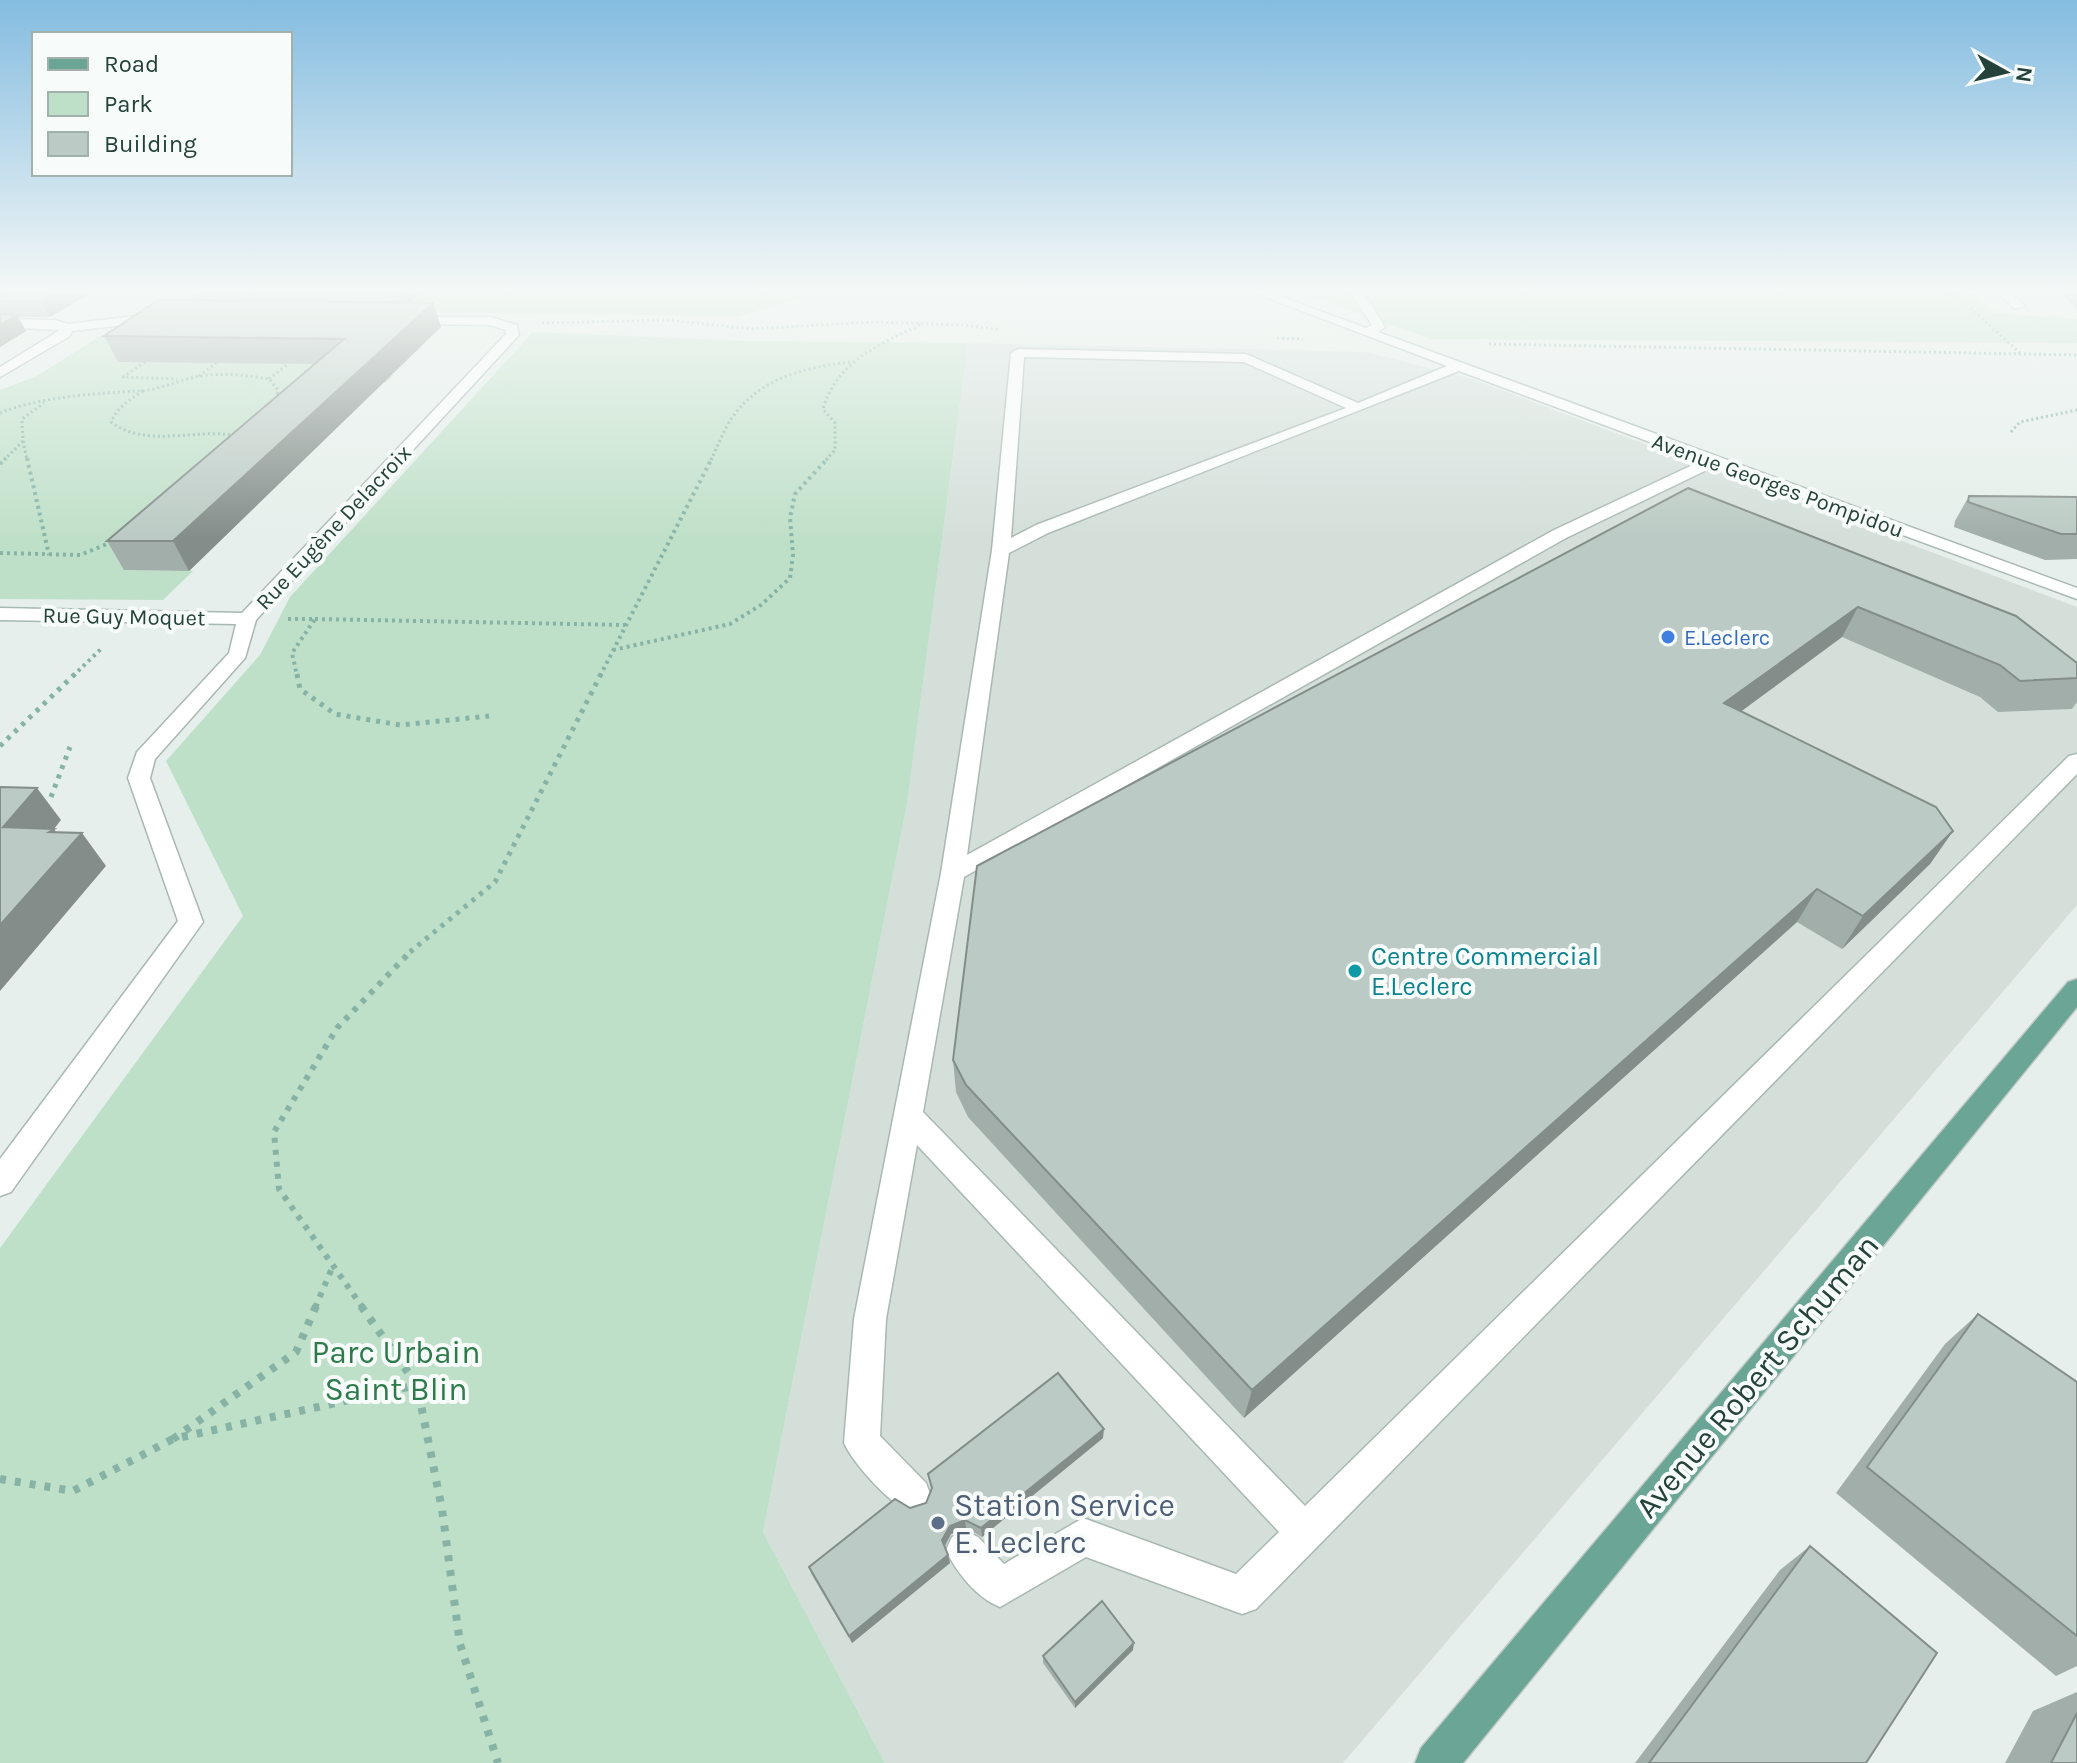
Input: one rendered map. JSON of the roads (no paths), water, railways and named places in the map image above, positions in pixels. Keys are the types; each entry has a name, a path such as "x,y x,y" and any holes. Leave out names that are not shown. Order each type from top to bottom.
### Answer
{"main road":[{"name":"Avenue Robert Schuman","path":"1436,1763 2077,989"}],"street":[{"name":"Rue Eugène Delacroix","path":"247,619 477,373"},
{"path":"913,1496 862,1443 870,1319 953,873 1001,550 1016,373"},
{"path":"1280,373 1358,408"},
{"path":"1001,550 1042,529 1442,373"},
{"name":"Avenue Georges Pompidou","path":"1478,373 2077,594"},
{"path":"953,873 1560,534 1712,461"},
{"path":"1658,488 1685,499"},
{"name":"Rue Guy Moquet","path":"0,614 247,619"},
{"path":"0,1183 191,922 139,778 145,757 238,654 247,619"},
{"path":"965,1550 1000,1588 1083,1537 1242,1595 2077,761"},
{"path":"908,1116 1304,1532"}],"place":[{"name":"E.Leclerc","path":"1668,637"},
{"name":"Centre Commercial E.Leclerc","path":"1355,971"},
{"name":"Station Service E. Leclerc","path":"938,1523"}],"park label":[{"name":"Parc Urbain Saint Blin","path":"396,1370"}]}
